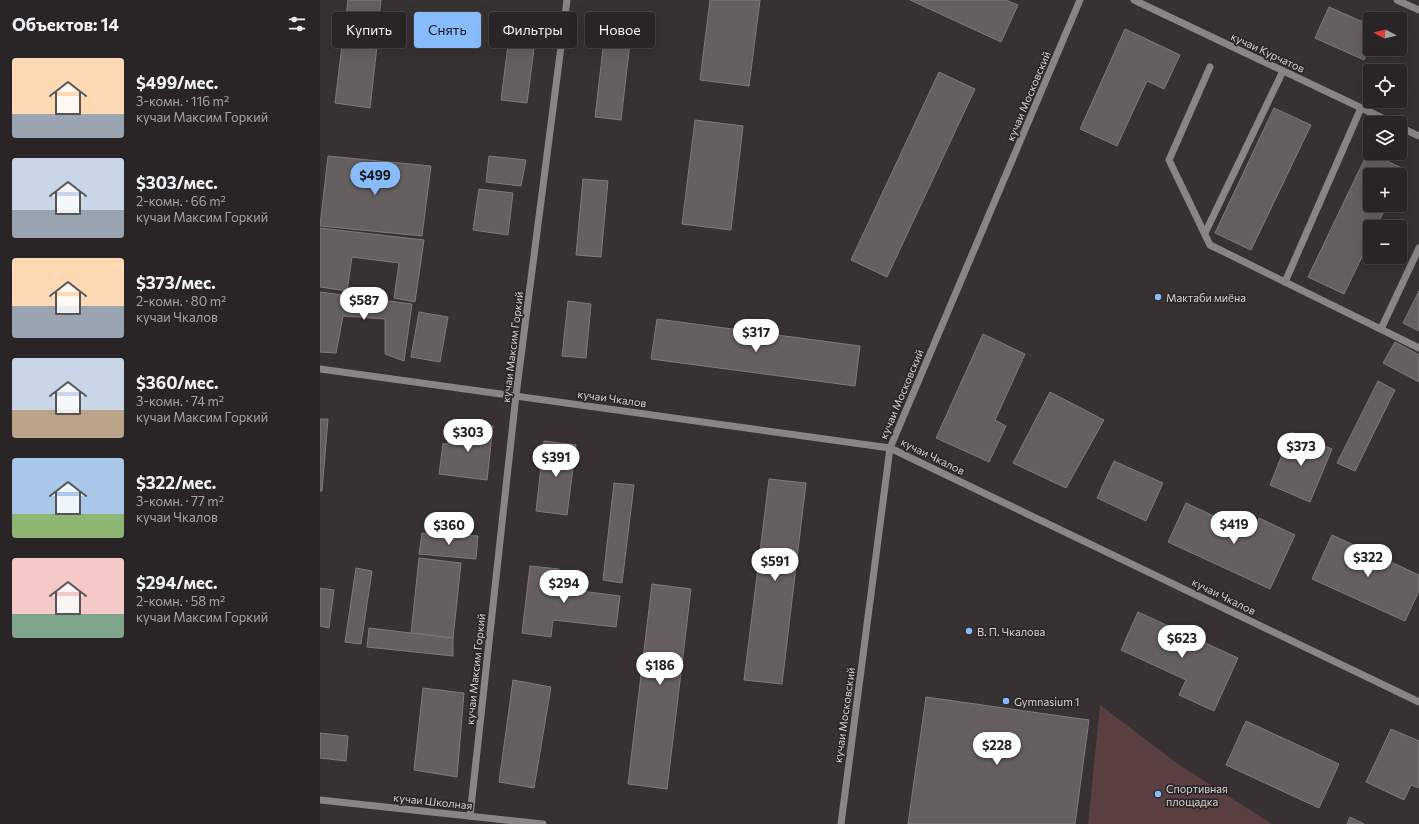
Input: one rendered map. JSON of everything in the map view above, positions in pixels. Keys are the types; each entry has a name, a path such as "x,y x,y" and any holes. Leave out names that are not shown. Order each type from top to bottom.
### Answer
{"street":[{"name":"кучаи Максим Горкий","path":"470,816 516,395 567,0"},
{"name":"кучаи Московский","path":"841,824 890,448 1080,0"},
{"name":"кучаи Курчатов","path":"1134,0 1378,116"},
{"path":"1397,0 1419,10"},
{"path":"1210,67 1169,160 1210,245 1419,348"},
{"path":"1205,233 1283,70"},
{"path":"1285,282 1361,108"},
{"path":"1407,130 1419,136"},
{"path":"1381,329 1419,248"},
{"name":"кучаи Чкалов","path":"320,369 890,448 1419,702"},
{"name":"кучаи Школная","path":"320,800 543,824"}],"shaded area":[{"name":"Спортивная площадка","path":"1100,705 1178,764 1272,824 1088,824"}],"building":[{"path":"348,0 381,0 380,12 346,12"},
{"path":"710,0 760,0 749,86 700,80"},
{"path":"910,0 1006,0 1018,5 1001,42"},
{"path":"1329,7 1363,22 1363,56 1366,56 1364,60 1315,38"},
{"path":"1125,29 1180,55 1164,89 1147,81 1117,146 1080,129"},
{"path":"342,48 377,48 370,108 335,103"},
{"path":"508,48 534,48 527,103 501,100"},
{"path":"603,48 629,48 621,120 595,117"},
{"path":"939,72 975,89 887,277 851,260"},
{"path":"1274,108 1311,125 1251,250 1215,233"},
{"path":"695,120 743,126 731,230 682,224"},
{"path":"328,156 431,166 422,236 320,226"},
{"path":"489,156 526,160 521,186 486,182"},
{"path":"1364,160 1385,160 1402,168 1363,168 1363,212 1384,212 1380,220 1363,220 1363,255 1344,294 1308,277"},
{"path":"583,179 608,181 601,257 576,255"},
{"path":"479,189 513,193 508,235 473,230"},
{"path":"320,228 424,240 415,302 394,298 399,263 352,257 347,291 320,287"},
{"path":"1419,291 1419,331 1403,323"},
{"path":"320,292 412,304 404,361 385,354 385,319 343,316 336,353 320,352"},
{"path":"568,301 591,304 586,358 562,356"},
{"path":"419,312 448,317 440,362 411,357"},
{"path":"657,319 860,346 855,386 651,359"},
{"path":"983,334 1025,354 995,420 1006,426 989,462 936,438"},
{"path":"1395,342 1419,355 1419,382 1383,363"},
{"path":"1378,381 1395,390 1355,471 1337,463"},
{"path":"1050,392 1104,420 1066,488 1013,463"},
{"path":"320,419 328,419 322,491 320,491"},
{"path":"461,421 493,426 487,480 439,474 443,444 458,442"},
{"path":"1291,432 1332,449 1310,502 1270,485"},
{"path":"544,441 576,445 567,515 536,511"},
{"path":"1114,461 1163,483 1146,521 1097,498"},
{"path":"769,479 806,483 782,684 744,680"},
{"path":"614,483 634,485 622,583 603,580"},
{"path":"1186,503 1252,534 1259,518 1295,535 1270,589 1168,542"},
{"path":"422,533 478,536 476,559 419,554"},
{"path":"1332,535 1419,575 1419,591 1405,621 1312,579"},
{"path":"419,558 461,563 453,638 411,634"},
{"path":"530,566 559,569 558,588 620,596 616,627 553,620 551,637 522,633"},
{"path":"356,568 372,571 361,644 345,642"},
{"path":"652,584 691,589 667,789 628,784"},
{"path":"320,588 334,590 329,628 320,626"},
{"path":"1138,612 1238,658 1214,711 1179,695 1186,680 1121,650"},
{"path":"369,628 453,638 453,656 367,647"},
{"path":"513,680 551,687 534,788 499,782"},
{"path":"423,688 464,693 457,777 414,770"},
{"path":"926,697 1089,720 1075,824 908,824"},
{"path":"1246,721 1339,764 1319,808 1226,765"},
{"path":"1391,729 1419,741 1419,788 1411,785 1404,800 1366,782"},
{"path":"320,733 348,736 346,761 320,758"},
{"path":"1350,817 1364,824 1347,824"}],"place":[{"name":"Мактаби миёна","path":"1158,297"},
{"name":"В. П. Чкалова","path":"969,631"},
{"name":"Gymnasium 1","path":"1006,701"},
{"name":"Спортивная площадка","path":"1158,794"}]}
